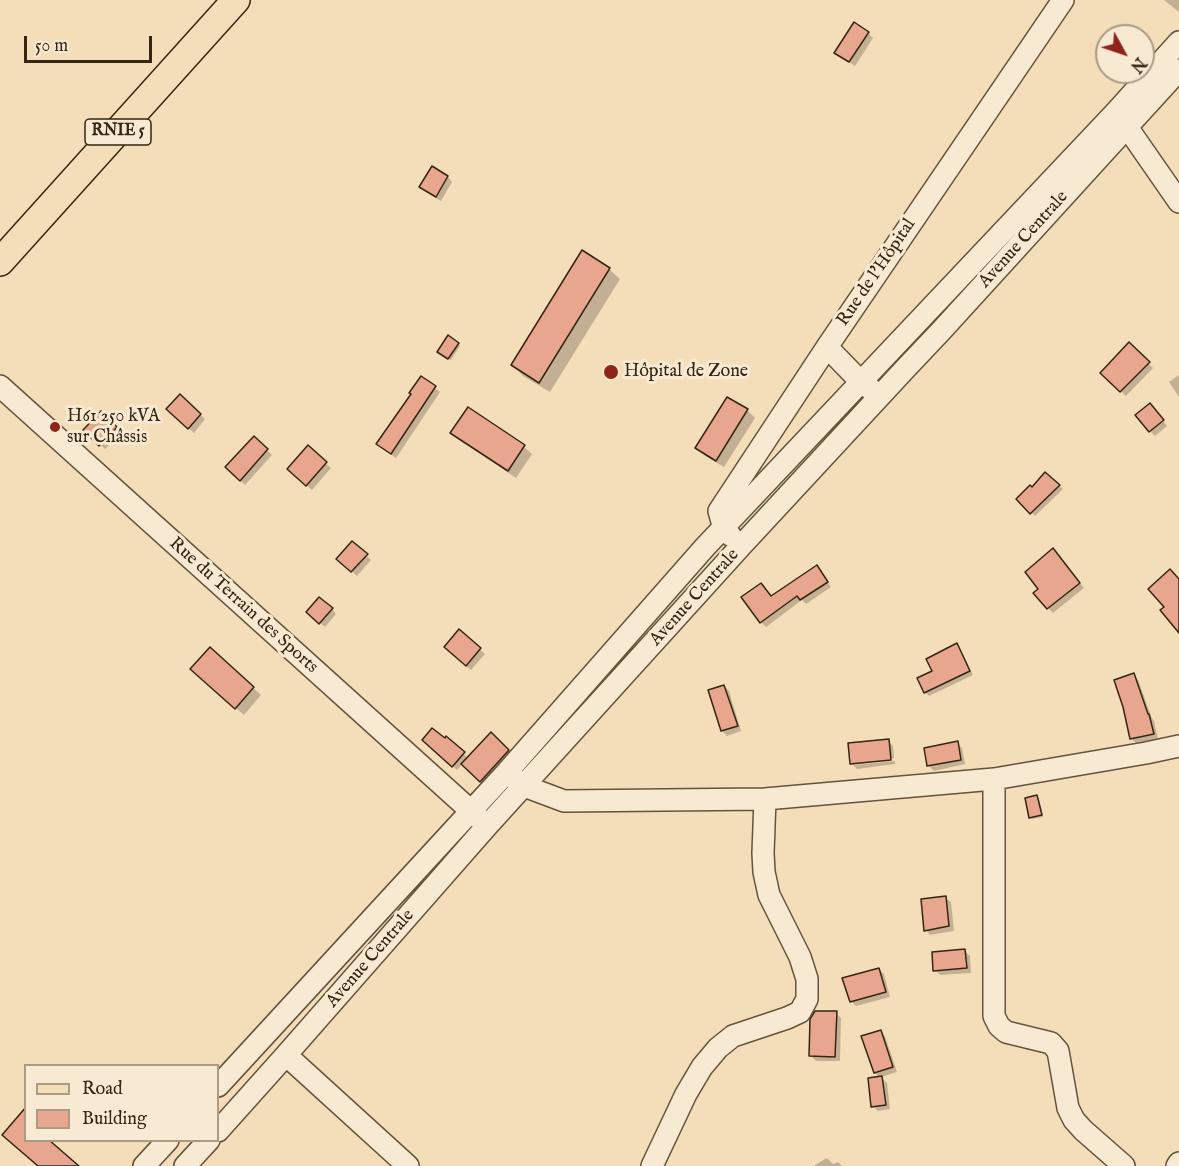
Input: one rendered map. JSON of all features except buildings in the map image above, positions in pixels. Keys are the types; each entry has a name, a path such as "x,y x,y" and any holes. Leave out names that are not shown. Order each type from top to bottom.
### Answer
{"main road":[{"name":"RNIE 5","path":"0,262 236,0"}],"street":[{"name":"Rue de l'Hôpital","path":"724,529 719,511 827,347 1063,0"},
{"name":"Avenue Centrale","path":"219,1130 487,826 741,546 949,322 1121,120 1179,42"},
{"name":"Avenue Centrale","path":"219,1085 507,772 705,547 861,382 1121,120 1179,70"},
{"path":"1121,120 1179,202"},
{"path":"827,347 861,382 880,395"},
{"name":"Rue du Terrain des Sports","path":"0,386 487,826"},
{"path":"724,529 741,546"},
{"path":"507,772 524,786 564,801 765,799 994,779 1179,746"},
{"path":"994,779 994,1016 999,1026 1006,1032 1051,1043 1058,1051 1068,1108 1074,1120 1083,1131 1124,1166"},
{"path":"651,1166 686,1094 702,1067 718,1048 734,1036 800,1012 807,999 807,979 800,957 770,895 764,872 765,799"},
{"path":"286,1055 408,1166"},
{"path":"144,1166 166,1142"},
{"path":"185,1166 206,1142"}],"place":[{"name":"Hôpital de Zone","path":"611,372"},
{"name":"H61 250 kVA sur Châssis","path":"55,427"}]}
